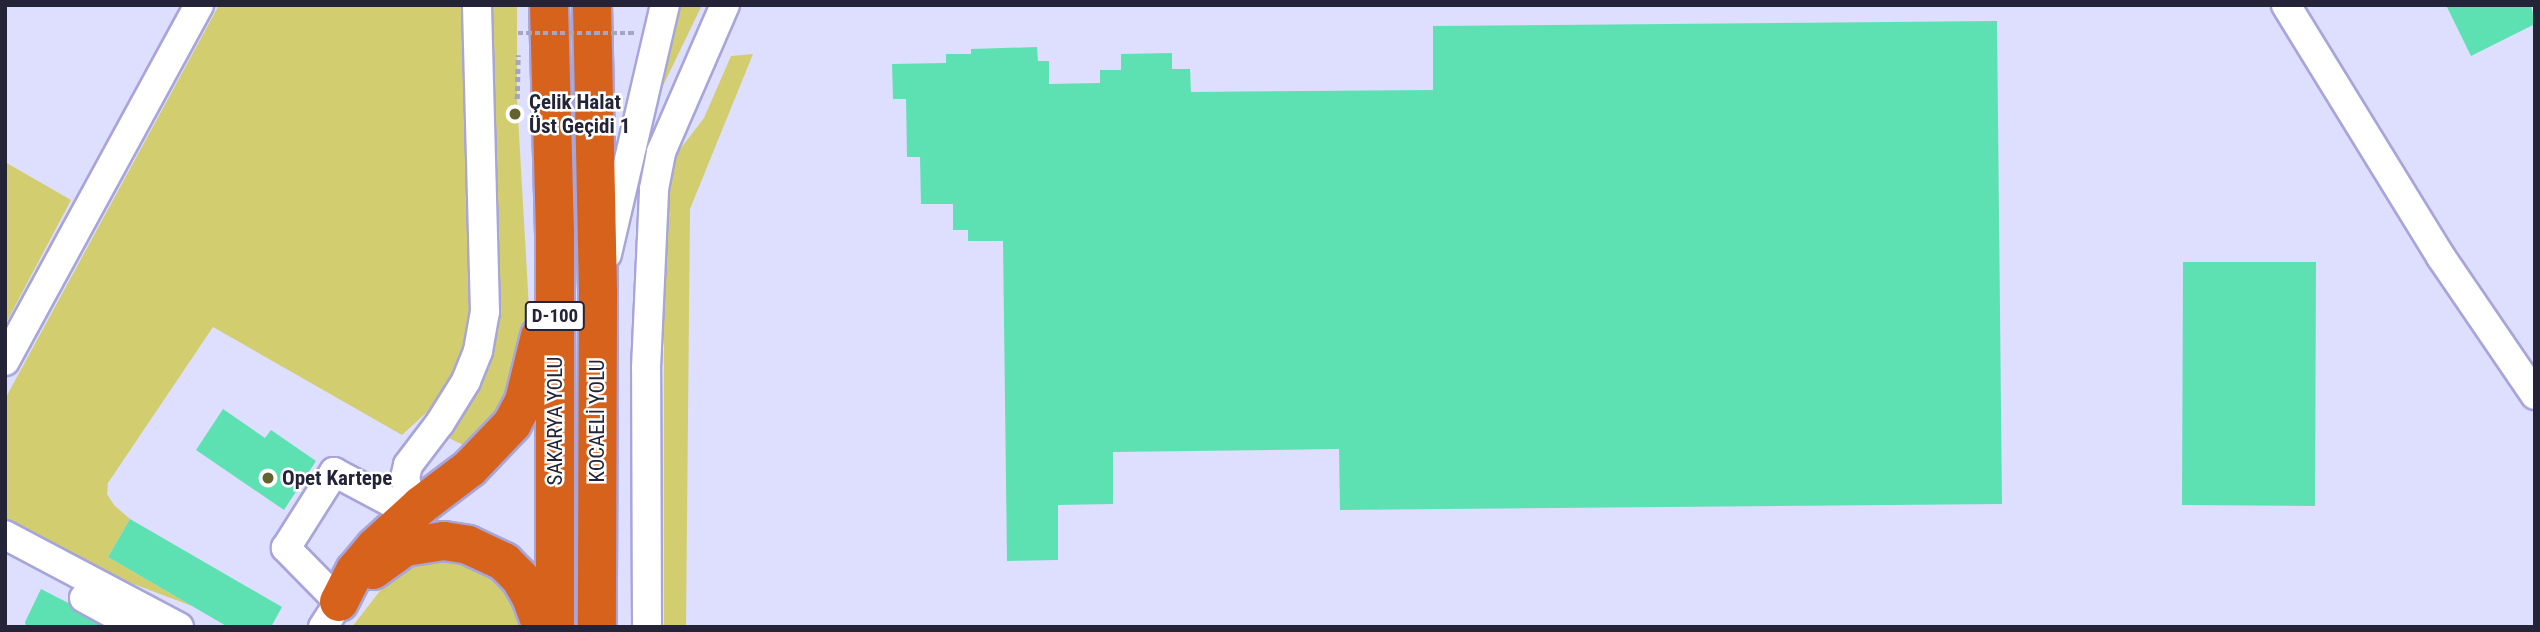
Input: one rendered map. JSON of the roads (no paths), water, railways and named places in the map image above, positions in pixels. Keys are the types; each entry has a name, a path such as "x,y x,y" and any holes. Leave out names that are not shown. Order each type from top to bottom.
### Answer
{"highway":[{"name":"SAKARYA YOLU","path":"549,5 555,233 555,627"},
{"name":"KOCAELİ YOLU","path":"592,5 597,294 597,627"},
{"path":"331,615 355,571 375,547 415,510 470,468 497,443 524,401 539,342 555,233"},
{"path":"331,615 398,550 423,542 444,541 468,545 504,562 520,578 531,597 542,627"}],"street":[{"path":"5,361 199,5"},
{"path":"415,510 405,478 408,465 440,423 466,381 478,351 485,312 477,5"},
{"path":"597,294 665,5"},
{"path":"647,627 646,368 654,189 661,152 726,5"},
{"path":"2286,5 2441,257 2535,395"},
{"path":"331,615 286,548 334,472 415,510"},
{"path":"5,535 179,627"},
{"path":"5,555 136,627"}],"place":[{"name":"Çelik Halat Üst Geçidi 1","path":"515,114"},
{"name":"Opet Kartepe","path":"268,478"}]}
